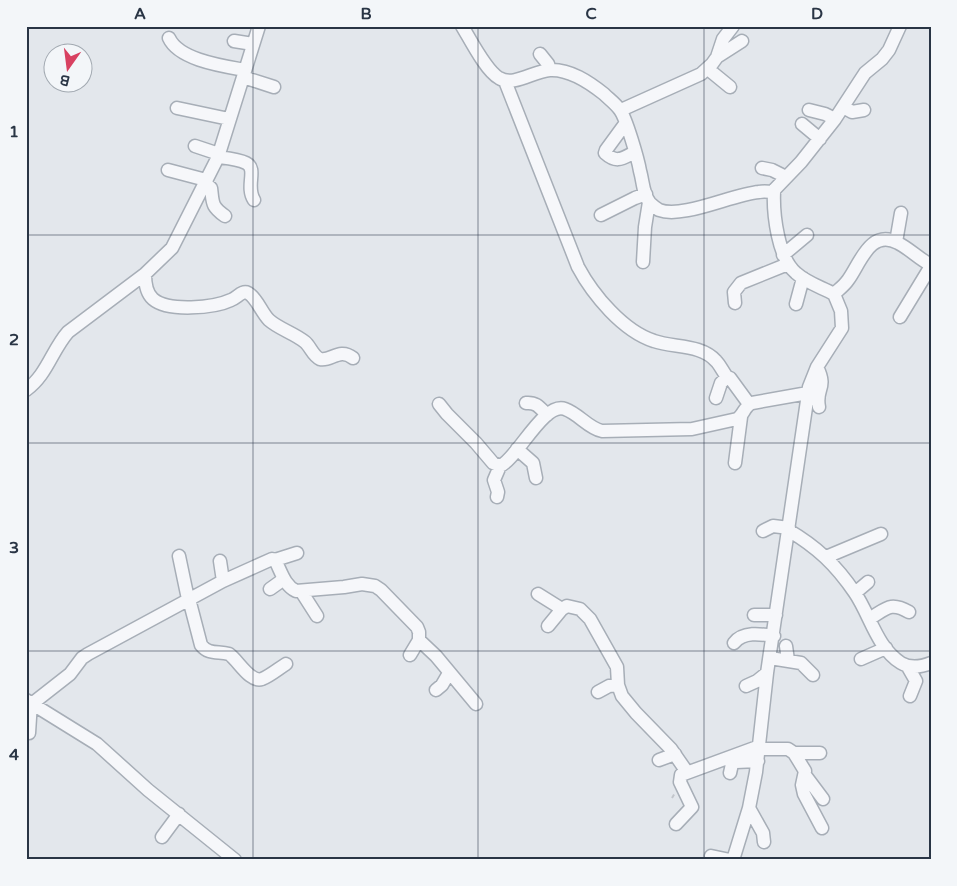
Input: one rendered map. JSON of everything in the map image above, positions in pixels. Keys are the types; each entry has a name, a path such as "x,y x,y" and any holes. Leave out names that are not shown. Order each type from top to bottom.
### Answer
{"street":[{"path":"26,390 45,370 68,332 145,274 172,248 218,155 259,26"},
{"path":"462,26 494,75 505,81 550,70 565,72 579,77 593,86 621,110 648,198 643,262"},
{"path":"621,110 687,81 708,69 717,57 724,39 733,26"},
{"path":"711,856 732,860 749,808 759,752 767,673 774,636 808,393 817,367 842,328 841,311 834,294 814,286 795,273 786,260 778,232 774,192 835,119 864,73 890,50 900,26"},
{"path":"168,38 177,49 274,87"},
{"path":"234,41 253,44"},
{"path":"717,57 742,42"},
{"path":"540,54 550,70"},
{"path":"708,69 730,87"},
{"path":"505,81 578,267 590,288 598,298 637,333 654,341 705,353 716,361 749,404"},
{"path":"843,107 852,112 864,110"},
{"path":"177,108 229,118"},
{"path":"809,110 835,119"},
{"path":"625,124 605,154 611,159 618,160 635,152"},
{"path":"802,124 820,138"},
{"path":"194,146 249,165 252,173 250,191 254,200"},
{"path":"762,168 772,170 786,177"},
{"path":"168,170 205,181 211,188 215,208 225,216"},
{"path":"601,215 635,198 648,198 659,210 670,212 688,210 759,192 774,192"},
{"path":"896,242 901,212"},
{"path":"735,303 734,292 741,283 786,260 807,236"},
{"path":"834,294 847,281 872,244 885,240 896,242 931,265 900,317"},
{"path":"145,274 145,284 152,298 159,303 190,307 213,305 231,300 246,292 269,320 306,342 318,358 322,359 343,354 353,358"},
{"path":"796,304 803,278"},
{"path":"817,367 823,381 818,397 819,407"},
{"path":"716,398 721,383 727,377"},
{"path":"735,463 740,417 749,404 808,393"},
{"path":"526,403 532,402 537,404 547,415"},
{"path":"439,404 492,463 500,466"},
{"path":"497,497 498,492 494,480 500,466 518,449 532,430 547,415 556,410 565,409 595,429 602,431 692,429 719,424 740,417"},
{"path":"518,449 533,463 536,478"},
{"path":"763,532 773,526 789,529 807,541 826,557 855,593 877,634 898,661 914,668 930,664"},
{"path":"826,557 881,534"},
{"path":"30,702 70,674 82,658 88,654 223,581 272,559 275,560 297,553"},
{"path":"179,556 188,599 201,645 205,650 229,654 257,680 263,679 286,664"},
{"path":"275,560 284,579 293,590 344,588 362,584 375,586 381,590 420,632 419,640 410,655"},
{"path":"220,561 223,581"},
{"path":"270,589 284,579"},
{"path":"855,593 868,582"},
{"path":"301,591 317,616"},
{"path":"538,594 562,609"},
{"path":"548,626 562,609 572,606 580,608 590,619 617,667 618,685 622,696 675,754 687,772"},
{"path":"869,619 892,606 909,612"},
{"path":"754,614 776,615"},
{"path":"734,643 741,636 757,634 774,636"},
{"path":"419,640 436,656 476,704"},
{"path":"786,646 788,660"},
{"path":"861,659 886,648"},
{"path":"770,658 801,663 813,675"},
{"path":"908,667 916,681 910,696"},
{"path":"436,690 442,685 449,673"},
{"path":"746,686 767,673"},
{"path":"598,692 609,686 618,685"},
{"path":"29,733 30,702"},
{"path":"30,702 84,734 97,744 141,784 235,860"},
{"path":"676,824 692,807 680,778 681,775 687,772 759,752 788,750 794,753 820,752"},
{"path":"730,773 732,764 759,752"},
{"path":"794,753 805,771 805,775 823,799"},
{"path":"659,760 675,754"},
{"path":"805,775 802,785 804,794 822,828"},
{"path":"749,808 763,833 764,842"},
{"path":"162,837 179,814"}]}
